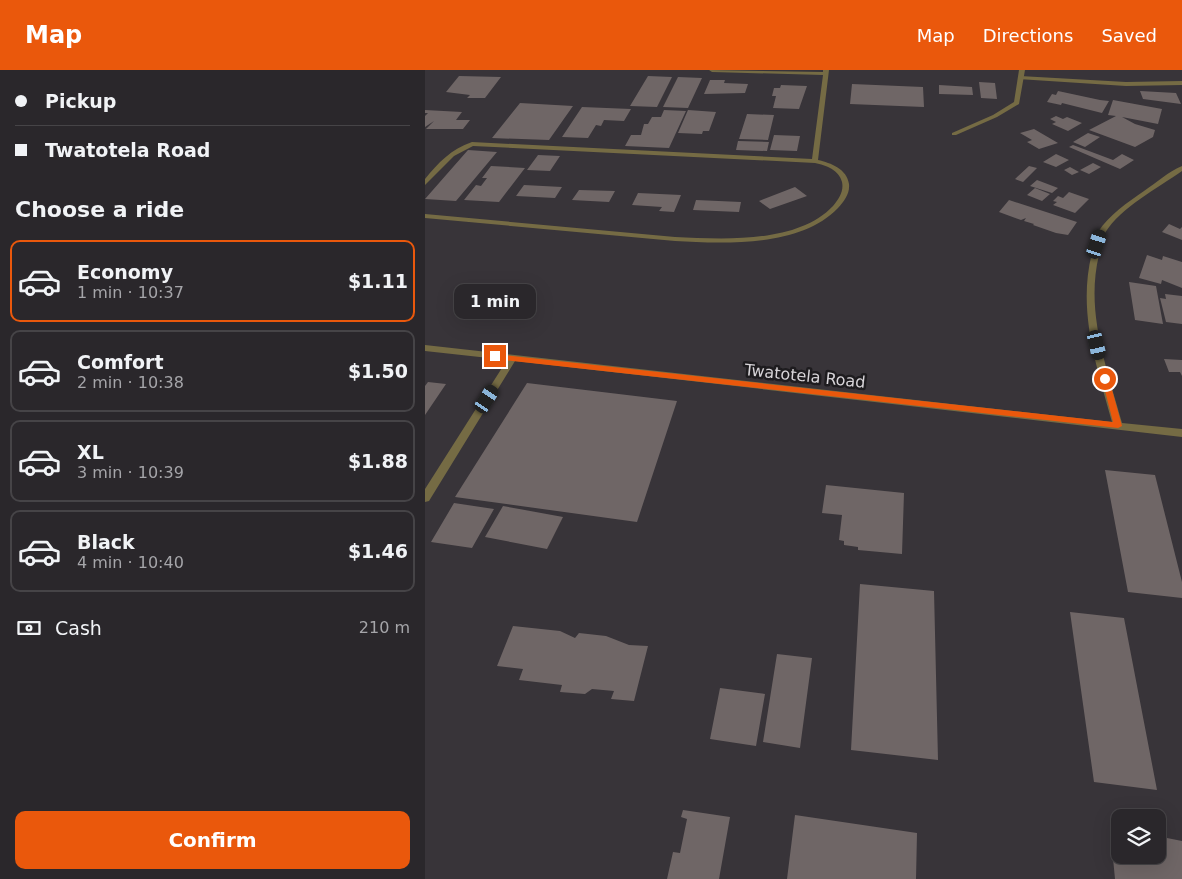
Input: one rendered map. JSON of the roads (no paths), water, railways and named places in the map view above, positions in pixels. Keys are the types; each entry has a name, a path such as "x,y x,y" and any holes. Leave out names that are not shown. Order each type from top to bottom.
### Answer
{"street":[{"path":"712,70 826,72 815,161"},
{"path":"954,134 995,116 1017,103 1022,70"},
{"path":"1020,78 1126,84 1182,83"},
{"path":"425,183 447,157 457,149 472,144 815,161 828,163 843,176 846,185 845,196 837,208 829,215 798,230 744,240 710,242 675,240 425,216"},
{"path":"1118,426 1092,327 1089,293 1093,259 1102,230 1123,207 1182,168"},
{"name":"Twatotela Road","path":"425,348 1182,433"},
{"path":"425,498 513,358"}]}
